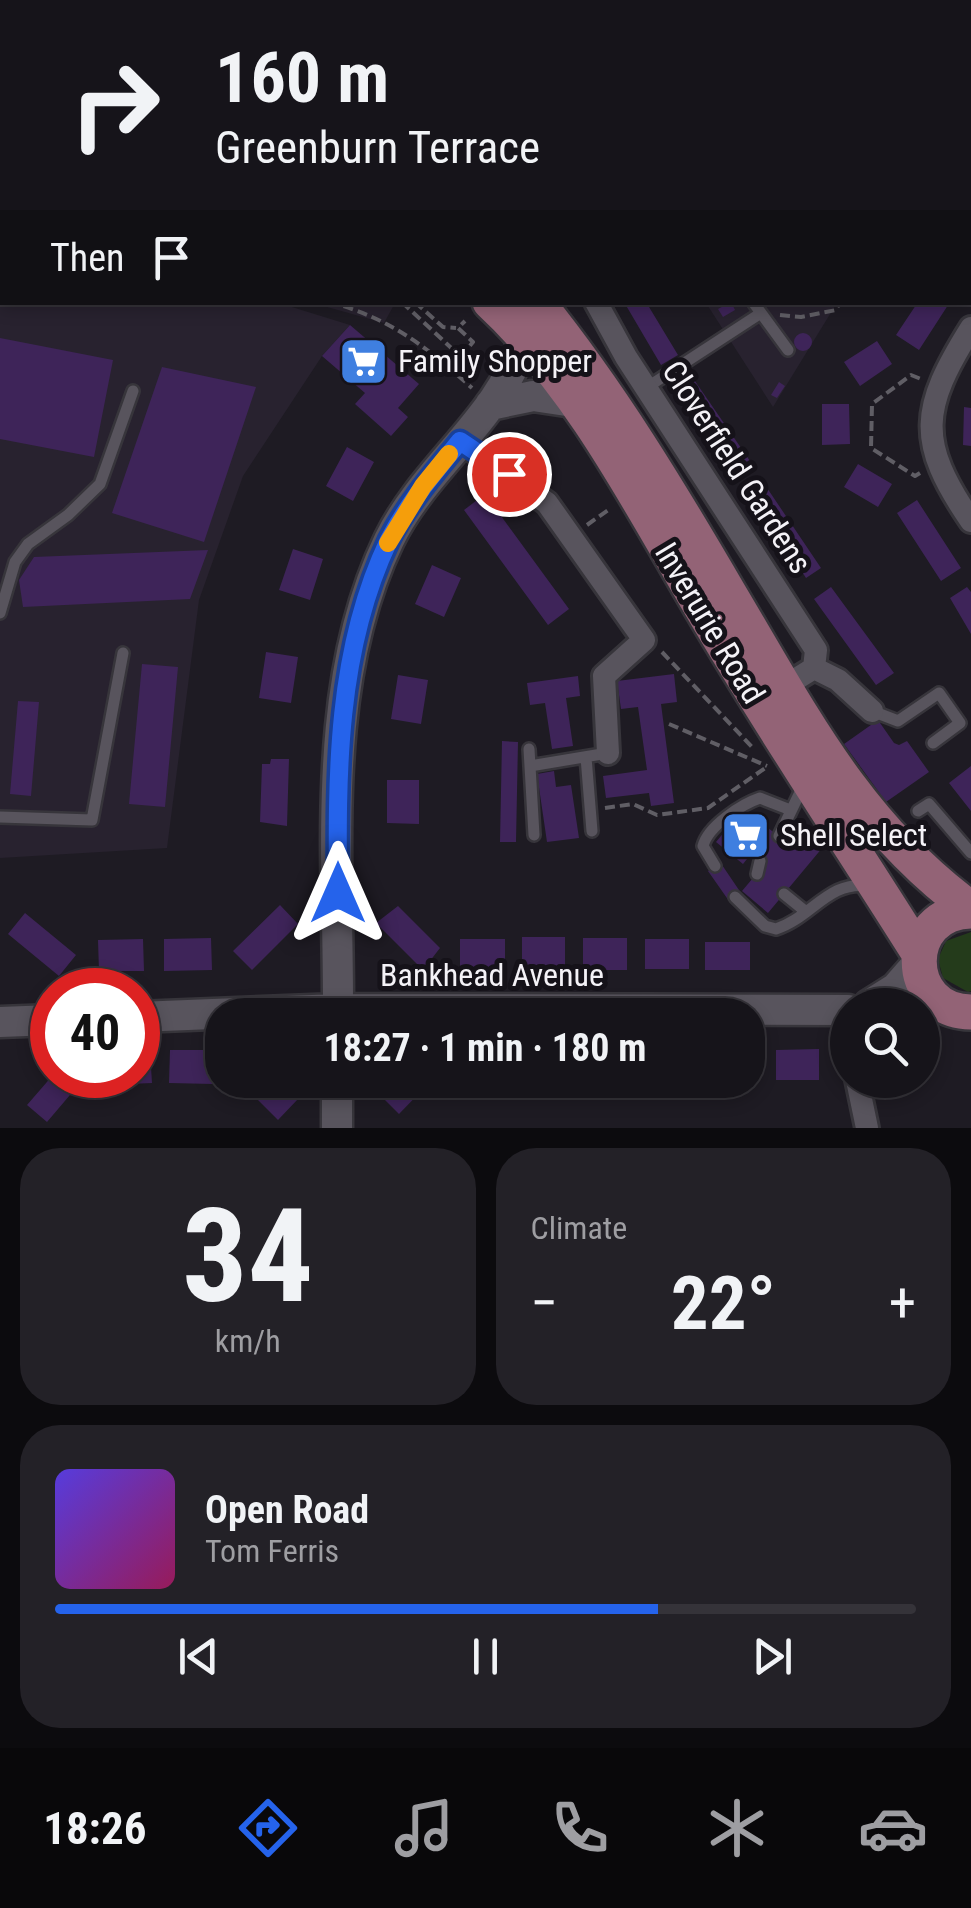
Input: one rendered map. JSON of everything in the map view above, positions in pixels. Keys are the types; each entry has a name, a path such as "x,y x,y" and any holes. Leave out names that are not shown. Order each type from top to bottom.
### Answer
{"main road":[{"name":"Inverurie Road","path":"539,305 637,437 799,677 824,750 888,839 971,910"},
{"name":"Inverurie Road","path":"477,312 524,339 574,402 786,782 918,958 926,990 947,1010"},
{"path":"918,958 934,923 971,910"},
{"path":"947,1010 971,1043"}],"street":[{"name":"Cloverfield Gardens","path":"598,305 646,388 816,650 799,677"},
{"path":"971,328 938,386 931,414 938,465 971,521"},
{"path":"338,998 338,830 349,659 390,538 423,486 514,374 524,339"},
{"path":"490,405 534,396 574,402"},
{"path":"460,441 534,490 644,640 604,676 597,755"},
{"path":"799,677 838,680 872,711"},
{"path":"896,988 918,958"},
{"name":"Bankhead Avenue","path":"765,1010 830,1010"},
{"name":"Bankhead Avenue","path":"160,1016 205,1015"},
{"path":"0,1022 30,1021"},
{"path":"337,1098 337,1128"},
{"path":"861,1098 867,1128"}],"lane":[{"path":"646,388 757,308 788,350"},
{"path":"0,613 15,562 28,544 68,515 100,484 132,391"},
{"path":"0,817 92,820 123,654"},
{"path":"872,711 898,722 939,693 960,723 933,742"},
{"path":"529,749 534,834"},
{"path":"530,766 597,755 590,811 592,830"},
{"path":"779,836 786,782"},
{"path":"714,866 704,846 708,834 752,801 786,782"},
{"path":"918,811 929,804 971,853"},
{"path":"735,897 765,926 776,929 865,885"},
{"path":"784,894 806,911"}],"path":[{"path":"339,305 420,340 490,405"},
{"path":"406,305 460,357"},
{"path":"419,305 442,328 458,328 477,312"},
{"path":"757,308 802,317 836,310 838,305"},
{"path":"450,368 473,342 458,328"},
{"path":"938,386 912,375 872,404 871,448 915,476 938,465"},
{"path":"571,537 611,508"},
{"path":"644,640 657,646 786,782"},
{"path":"669,724 786,782"},
{"path":"590,811 633,804 657,815 708,808 786,782"}],"shaded area":[{"path":"0,305 285,305 350,325 322,356 243,476 199,600 167,848 0,858"},
{"path":"320,305 393,305 384,323"},
{"path":"707,305 835,306 773,407"}],"green space":[{"path":"971,932 968,992 943,978 938,959 946,941"}],"building":[{"path":"626,305 648,305 678,355 661,365"},
{"path":"732,305 735,310 723,317 718,309"},
{"path":"916,305 948,305 919,350 896,335"},
{"path":"350,325 419,384 398,408 408,417 391,436 355,404 365,393 322,356"},
{"path":"803,333 812,342 803,351 794,342"},
{"path":"0,338 113,360 94,457 0,439"},
{"path":"877,341 892,364 860,386 844,362"},
{"path":"162,367 256,387 204,542 112,513"},
{"path":"688,371 750,461 734,472 672,382"},
{"path":"779,382 785,386 777,398 771,395"},
{"path":"822,404 849,404 850,444 822,445"},
{"path":"964,407 971,408 971,446 963,445"},
{"path":"347,447 374,462 353,501 326,486"},
{"path":"858,464 892,484 878,507 844,487"},
{"path":"761,479 821,568 806,578 747,488"},
{"path":"485,494 569,609 548,625 464,510"},
{"path":"917,500 961,568 941,581 897,513"},
{"path":"293,549 323,559 310,600 279,590"},
{"path":"208,550 190,599 23,607 19,580 34,557"},
{"path":"432,565 461,578 444,617 415,604"},
{"path":"831,587 894,673 876,685 814,599"},
{"path":"967,587 971,592 971,634 950,598"},
{"path":"266,652 298,657 291,703 259,698"},
{"path":"142,664 178,667 165,807 129,804"},
{"path":"674,674 677,702 661,704 674,803 651,806 649,793 606,798 603,776 647,770 638,707 621,709 617,681"},
{"path":"398,675 428,680 421,724 391,719"},
{"path":"578,676 580,696 566,698 573,746 552,749 545,703 530,705 527,683"},
{"path":"18,701 39,702 31,796 10,794"},
{"path":"878,720 894,743 907,741 929,772 886,802 844,744"},
{"path":"502,741 518,742 516,842 500,842"},
{"path":"271,759 289,759 287,826 260,822 262,764 270,764"},
{"path":"971,766 971,811 949,783"},
{"path":"554,771 556,787 571,785 579,838 547,842 537,774"},
{"path":"387,780 419,780 419,824 387,823"},
{"path":"744,808 784,841 797,825 823,847 768,913 742,891 764,865 751,854 743,864 716,842"},
{"path":"720,862 741,893 729,901 708,871"},
{"path":"280,905 298,924 252,970 233,951"},
{"path":"398,906 440,948 423,970 376,923"},
{"path":"25,913 76,955 65,968 49,968 8,934"},
{"path":"522,937 565,937 565,969 522,969"},
{"path":"211,938 212,970 164,971 164,939"},
{"path":"583,938 627,938 627,970 583,970"},
{"path":"143,939 144,968 99,968 98,940"},
{"path":"460,939 505,939 505,969 460,969"},
{"path":"645,939 689,939 689,969 645,969"},
{"path":"705,942 750,942 750,970 705,970"},
{"path":"819,1049 819,1080 776,1080 776,1050"},
{"path":"170,1050 205,1050 205,1084 169,1083"},
{"path":"33,1098 67,1098 47,1122 27,1105"},
{"path":"256,1098 298,1099 278,1120"},
{"path":"383,1098 415,1098 399,1114"}],"slow traffic":[{"path":"388,543 423,486 449,454"}],"place":[{"name":"Family Shopper","path":"363,361"},
{"name":"Shell Select","path":"745,835"}],"route":[{"path":"338,893 345,688 356,630 372,582 390,538 423,486 460,441 509,474"}]}
